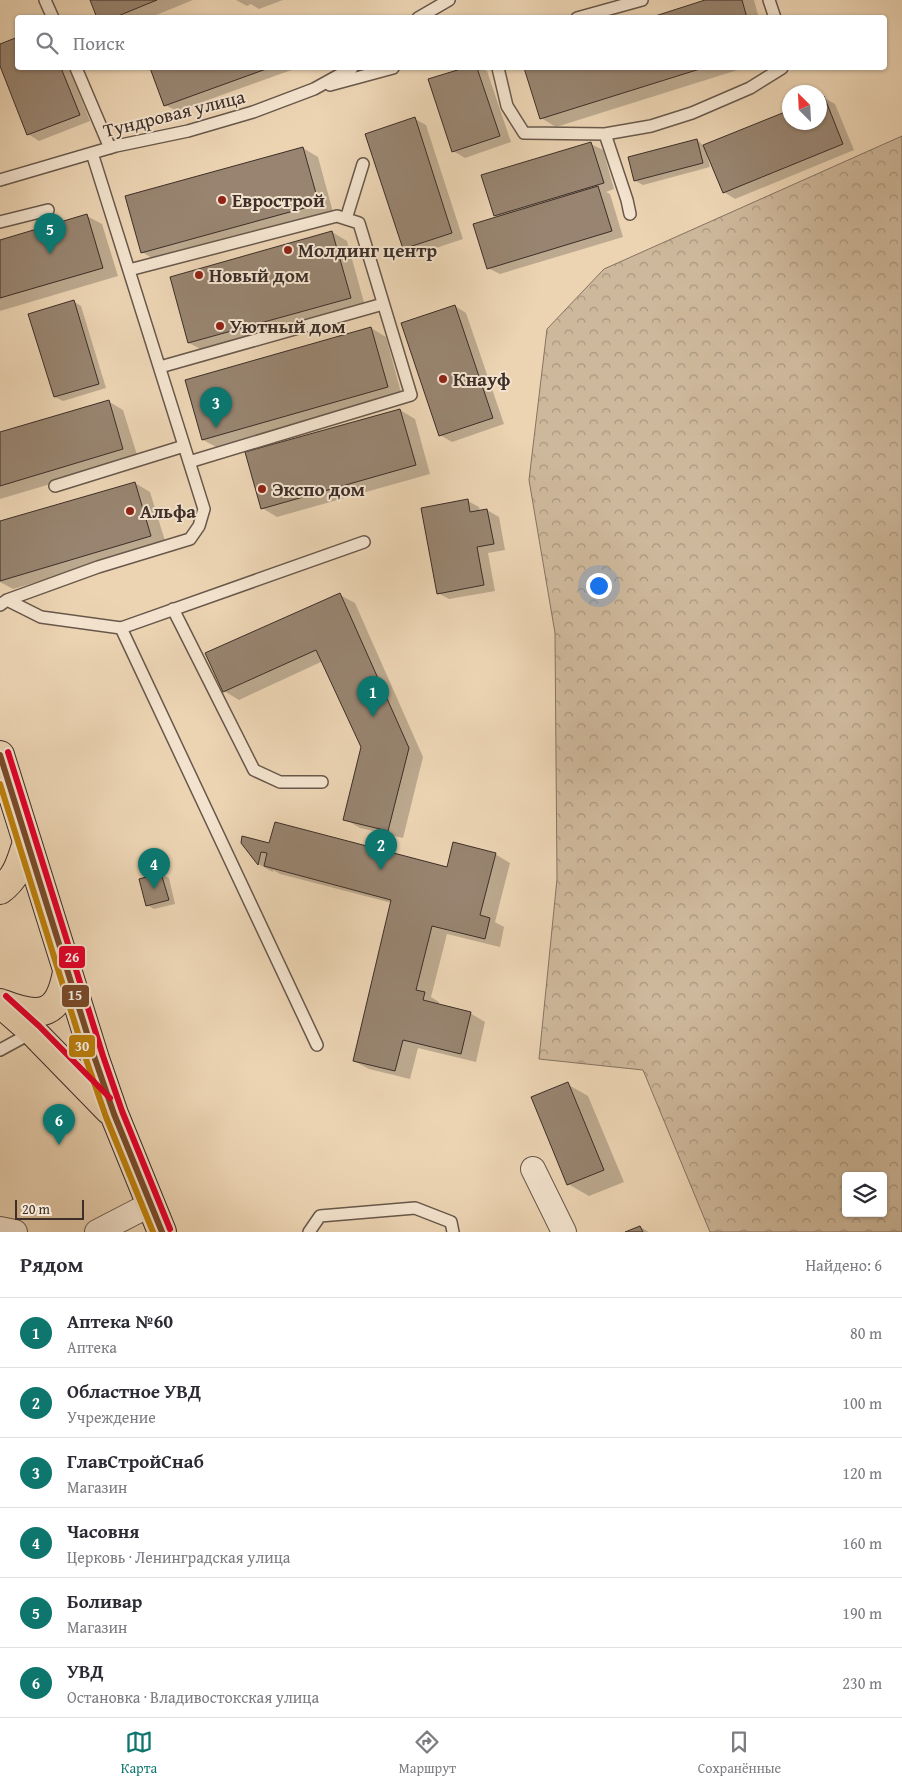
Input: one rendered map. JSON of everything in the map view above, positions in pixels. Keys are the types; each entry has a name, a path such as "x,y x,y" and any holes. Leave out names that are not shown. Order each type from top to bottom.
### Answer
{"main road":[{"path":"0,755 67,972 114,1114 162,1232"},
{"path":"0,890 7,885 18,871 27,842"},
{"path":"0,1003 26,1012 40,1012 48,1009 59,998 64,987 67,972"},
{"path":"0,1003 33,1032 114,1114"}],"street":[{"path":"534,1169 564,1232"},
{"path":"97,1232 151,1204"},
{"path":"0,1229 15,1232"}],"lane":[{"path":"36,0 49,8"},
{"path":"423,15 449,0"},
{"path":"588,15 642,0"},
{"path":"769,0 775,15"},
{"path":"77,70 110,148"},
{"name":"Тундровая улица","path":"0,180 110,148 188,131 234,117 314,89 348,70"},
{"path":"314,89 385,70"},
{"path":"498,70 507,106 524,133 606,134 652,126 692,113 750,88 779,70"},
{"path":"606,134 630,214"},
{"path":"4,602 98,567 190,539 199,526 204,509 92,153"},
{"path":"346,219 363,164"},
{"path":"0,222 48,210"},
{"path":"129,270 337,216 359,223 411,395 189,462"},
{"path":"160,367 384,304"},
{"path":"55,486 184,446"},
{"path":"4,602 41,616 121,628 364,542"},
{"path":"173,610 254,770 280,782 322,782"},
{"path":"121,628 317,1045"},
{"path":"0,1050 33,1032"},
{"path":"309,1232 320,1216 415,1208 451,1222 454,1232"}],"green space":[{"path":"902,136 902,1232 710,1232 643,1070 539,1059 557,879 555,633 529,480 547,329 604,269"}],"building":[{"path":"90,0 157,0 120,15 96,15"},
{"path":"705,0 742,0 746,15 658,15"},
{"path":"15,38 15,70 62,70 80,115 27,135 0,66 0,44"},
{"path":"151,70 263,70 164,106"},
{"path":"457,70 478,70 500,136 452,152 428,79"},
{"path":"525,70 697,70 540,119"},
{"path":"827,104 843,144 723,193 703,145 782,113 782,130 827,130"},
{"path":"415,117 452,233 403,249 365,134"},
{"path":"697,139 703,163 634,181 628,157"},
{"path":"591,142 604,183 494,216 481,175"},
{"name":"Еврострой","path":"303,147 319,204 141,253 125,196"},
{"path":"598,186 612,231 487,269 473,224"},
{"path":"87,214 103,268 0,298 0,240"},
{"path":"332,231 351,298 188,343 170,277"},
{"path":"74,300 99,384 54,397 28,314"},
{"path":"455,305 493,418 439,436 401,323"},
{"path":"371,327 388,387 202,440 185,380"},
{"path":"109,400 123,449 0,486 0,432"},
{"path":"400,409 416,465 261,509 245,452"},
{"path":"135,482 151,536 0,581 0,521"},
{"path":"468,499 470,512 487,509 494,544 477,547 484,585 437,594 421,508"},
{"path":"340,593 409,748 388,831 343,820 361,747 316,650 223,692 205,653"},
{"path":"275,822 447,867 453,842 496,853 480,915 490,918 485,939 432,926 416,990 425,992 423,1000 471,1012 461,1054 403,1040 395,1071 353,1061 391,900 264,866 267,853 261,852 258,865 241,843 242,836 269,843"},
{"path":"161,873 169,900 146,906 139,879"},
{"path":"568,1082 604,1170 567,1185 531,1097"},
{"path":"640,1226 643,1232 625,1232"}],"transit line":[{"name":"26","path":"8,752 103,1056 122,1111 170,1229"},
{"name":"15","path":"0,755 95,1059 114,1114 162,1232"},
{"name":"30","path":"0,784 87,1062 106,1117 153,1232"},
{"name":"26","path":"6,996 39,1026 110,1098"}],"place":[{"name":"Еврострой","path":"222,200"},
{"name":"Молдинг центр","path":"288,250"},
{"name":"Боливар","path":"50,254"},
{"name":"Новый дом","path":"199,275"},
{"name":"Уютный дом","path":"220,326"},
{"name":"Кнауф","path":"443,379"},
{"name":"ГлавСтройСнаб","path":"216,428"},
{"name":"Экспо дом","path":"262,489"},
{"name":"Альфа","path":"130,511"},
{"name":"Аптека №60","path":"373,717"},
{"name":"Областное УВД","path":"381,870"},
{"name":"Часовня","path":"154,889"},
{"name":"УВД","path":"59,1145"}]}
